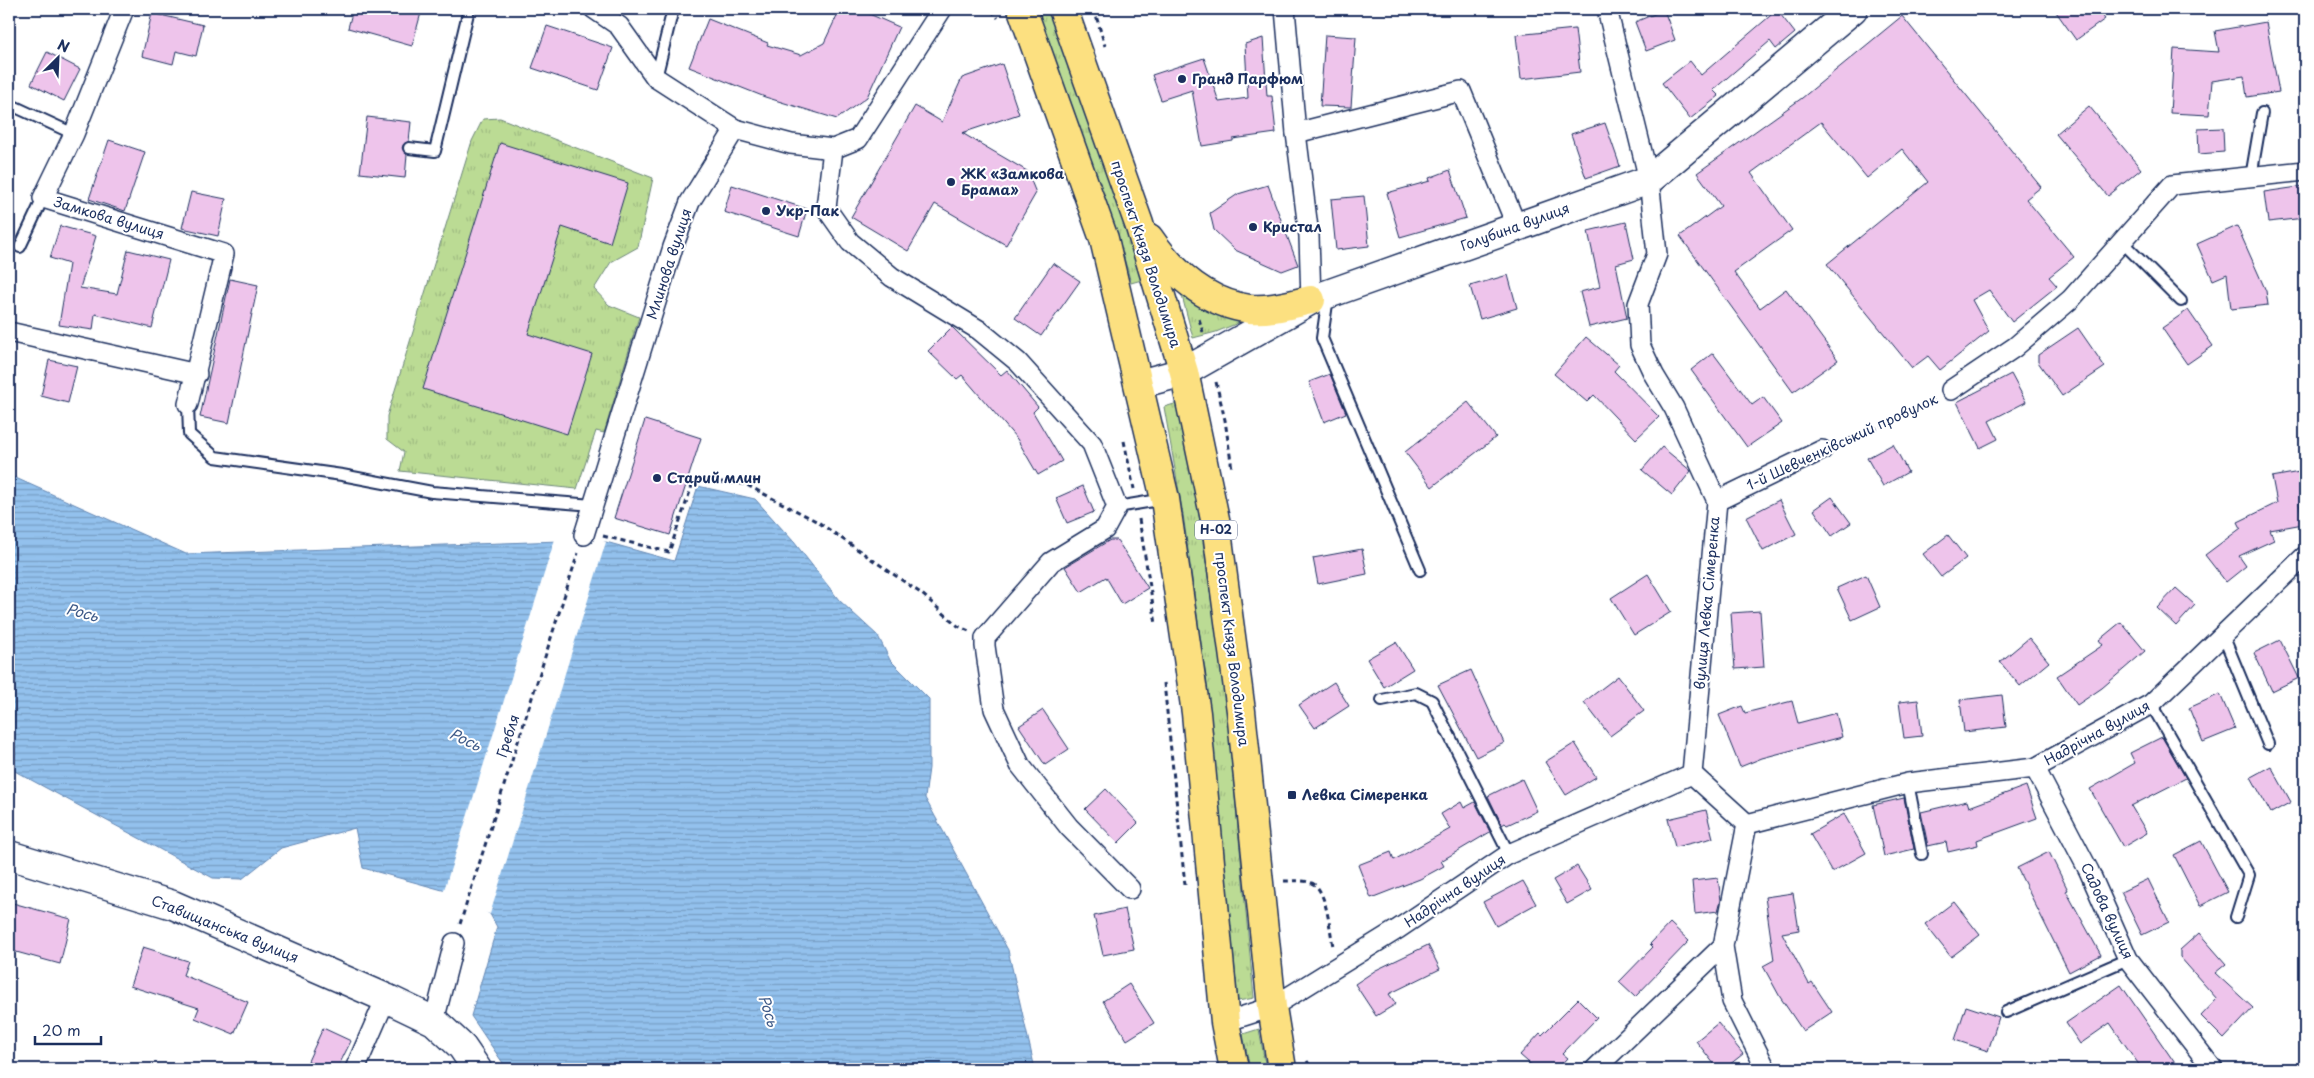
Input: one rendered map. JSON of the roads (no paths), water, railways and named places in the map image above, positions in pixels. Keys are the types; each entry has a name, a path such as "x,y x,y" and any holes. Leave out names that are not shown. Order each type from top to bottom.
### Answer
{"main road":[{"path":"1022,9 1104,239 1166,499 1196,714 1225,1022 1234,1069"},
{"name":"проспект Князя Володимира","path":"1063,9 1139,224 1184,372 1216,524 1241,711 1272,1007 1294,1065"},
{"path":"1139,224 1162,257 1189,283 1219,300 1251,309 1281,307 1319,297"}],"street":[{"name":"Замкова вулиця","path":"124,9 74,134 43,198 224,254 188,404"},
{"path":"594,9 620,26 656,78 735,129 791,144 833,149 858,139 942,9"},
{"path":"1285,9 1296,133 1319,297"},
{"name":"вулиця Левка Сімеренка","path":"1608,9 1650,180 1656,254 1638,304 1640,345 1674,408 1716,501 1692,774"},
{"name":"Голубина вулиця","path":"1139,384 1184,372 1319,297 1650,180 1853,9"},
{"path":"1296,133 1462,90 1517,227"},
{"name":"Млинова вулиця","path":"584,535 673,247 686,211 735,129"},
{"path":"833,149 826,208 850,242 892,277 980,330 1018,362 1092,444 1117,506 1105,529 1051,562 985,638 994,709 1020,765 1069,827 1130,889"},
{"name":"1-й Шевченківський провулок","path":"1951,390 2015,347 2071,299 2172,185 2305,171"},
{"path":"9,332 196,374"},
{"name":"1-й Шевченківський провулок","path":"1716,501 1822,450"},
{"name":"Надрічна вулиця","path":"1747,824 1908,783 2035,768 2151,704 2305,556"},
{"name":"Садова вулиця","path":"2035,768 2089,871 2128,959 2213,1069"},
{"path":"1692,774 1747,824 1723,946 1732,1001 1766,1069"},
{"name":"Надрічна вулиця","path":"1225,1022 1272,1007 1398,929 1509,854 1692,774"},
{"name":"Ставищанська вулиця","path":"9,855 173,905 386,998 434,1022 462,1046 477,1069"},
{"path":"434,1022 454,943"},
{"path":"1595,1069 1723,946"},
{"path":"355,1069 386,998"}],"lane":[{"path":"409,148 435,151 469,9"},
{"path":"656,78 673,9"},
{"path":"9,104 74,134"},
{"path":"2252,177 2262,113"},
{"path":"20,247 43,198"},
{"path":"2122,242 2181,300"},
{"path":"1319,297 1322,338 1420,570"},
{"path":"188,404 189,434 215,457 342,475 432,492 592,505"},
{"path":"1117,506 1166,499"},
{"path":"2223,635 2268,744"},
{"path":"1382,700 1416,693 1432,701 1509,854"},
{"path":"2151,704 2249,875 2236,917"},
{"path":"1908,783 1922,854"},
{"path":"2006,1012 2128,959"}],"water":[{"name":"Рось","path":"9,475 186,554 560,541 606,542 674,561 698,486 755,499 794,542 839,600 878,636 890,660 929,699 929,768 925,798 1008,950 1035,1069 507,1069 471,1016 497,927 490,914 446,891 363,868 355,828 281,848 242,879 213,878 9,768"}],"place":[{"name":"Гранд Парфюм","path":"1182,79"},
{"name":"ЖК «Замкова Брама»","path":"951,182"},
{"name":"Укр-Пак","path":"766,211"},
{"name":"Кристал","path":"1253,227"},
{"name":"Старий млин","path":"657,478"},
{"name":"Левка Сімеренка","path":"1292,795"}]}
